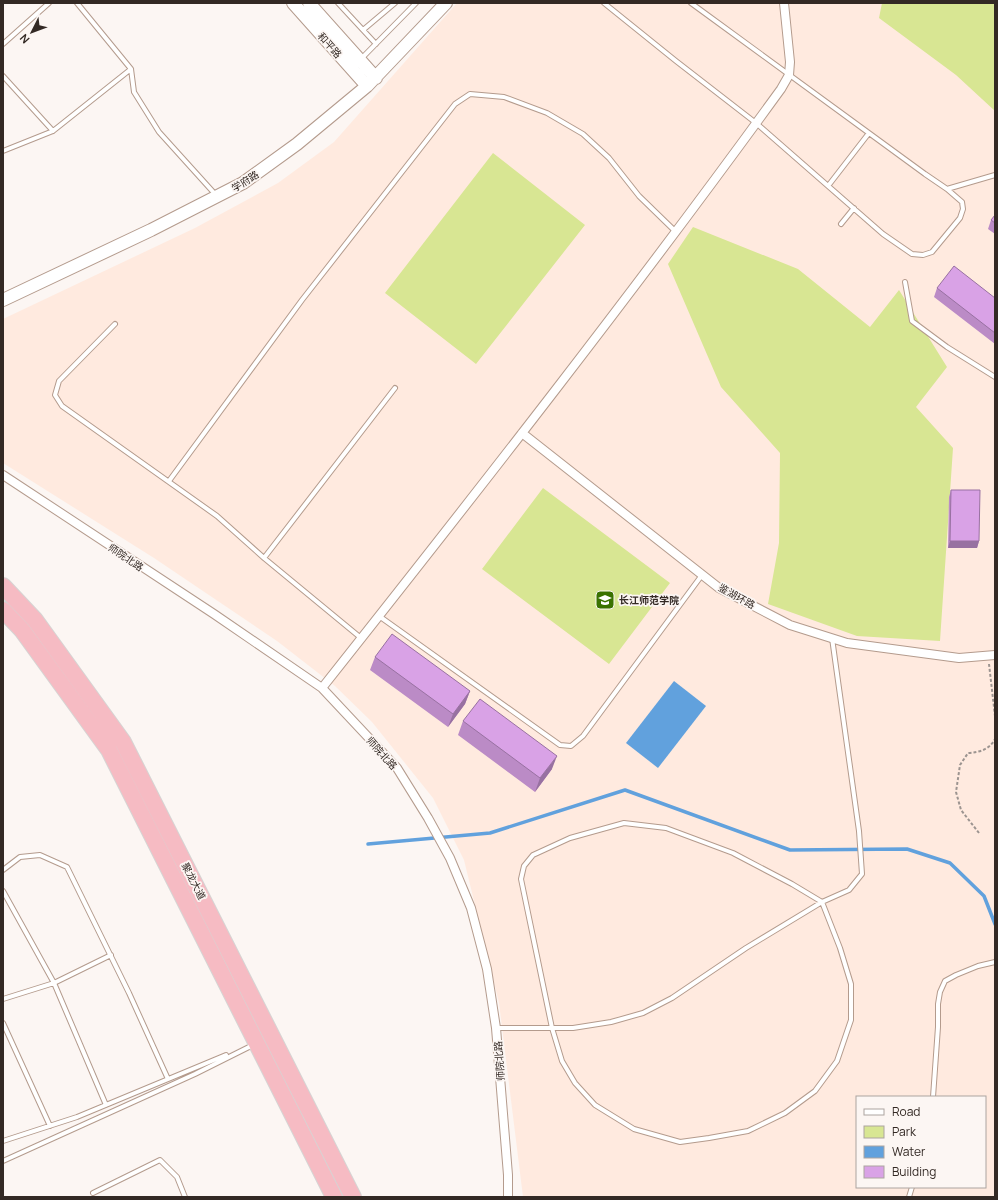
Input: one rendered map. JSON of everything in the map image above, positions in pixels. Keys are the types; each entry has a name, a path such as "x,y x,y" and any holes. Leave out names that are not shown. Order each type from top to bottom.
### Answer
{"highway":[{"name":"聚龙大道","path":"3,586 35,620 123,742 353,1197"},
{"name":"聚龙大道","path":"3,610 22,630 109,750 334,1197"}],"street":[{"name":"和平路","path":"293,3 367,86"},
{"name":"和平路","path":"309,3 376,78"},
{"name":"学府路","path":"3,300 151,230 243,183 297,144 367,86 446,3"},
{"path":"322,688 522,433 756,123 789,75 790,62 784,3"},
{"name":"鉴湖环路","path":"522,433 719,588 790,625 847,643 958,658 992,655"},
{"name":"师院北路","path":"3,475 214,614 322,688 397,768 428,818 450,858 471,908 487,969 496,1028 508,1175 508,1197"}],"lane":[{"path":"3,44 49,3"},
{"path":"77,3 131,69 134,92 159,132 217,197"},
{"path":"338,3 376,44"},
{"path":"363,30 395,3"},
{"path":"360,60 416,3"},
{"path":"604,3 756,123 883,234 912,254 923,255 932,252 960,218 963,209 962,202 947,189 691,3"},
{"path":"3,152 53,131 131,69"},
{"path":"3,76 53,131"},
{"path":"169,481 307,294 455,104 470,94 504,97 547,113 583,134 609,158 639,196 675,231"},
{"path":"828,186 869,133"},
{"path":"947,189 995,175"},
{"path":"841,224 854,208"},
{"path":"905,282 912,321 947,347 995,377"},
{"path":"115,324 59,381 56,395 62,406 217,516 264,558 361,638"},
{"path":"264,558 395,388"},
{"path":"378,616 560,745 571,746 583,736 702,574"},
{"path":"496,1028 572,1028 611,1022 643,1013 672,998 746,948 822,902 849,890 862,874 859,831 832,638"},
{"path":"624,823 666,828 733,853 792,884 822,902 840,948 851,984 851,1020 837,1062 815,1091 785,1113 748,1131 680,1142 634,1129 595,1105 575,1082 562,1061 552,1028 521,879 524,866 533,855 570,838 624,823"},
{"path":"3,870 20,857 40,855 66,867 129,993 168,1079"},
{"path":"3,891 54,983 106,1105"},
{"path":"3,999 54,983 110,955"},
{"path":"933,1096 938,1028 938,1004 940,992 945,981 978,966 995,962"},
{"path":"3,1023 50,1126"},
{"path":"3,1141 77,1117 256,1043"},
{"path":"3,1161 195,1074 256,1043"},
{"path":"93,1193 160,1160 177,1177 185,1197"}],"path":[{"path":"992,655 995,716"},
{"path":"979,833 961,810 956,792 960,765 968,753 982,752 992,745 995,739"}],"shaded area":[{"name":"长江师范学院","path":"457,3 995,3 995,1197 523,1197 499,1003 464,860 433,798 372,722 335,686 277,641 154,558 3,463 3,319 195,228 278,183 334,142"}],"green space":[{"path":"882,3 995,3 995,111 956,75 879,18"},
{"path":"493,153 585,225 476,364 385,293"},
{"path":"693,227 798,269 870,327 899,290 947,367 916,407 953,448 940,641 857,636 768,604 779,543 780,453 721,387 668,264"},
{"path":"543,488 670,583 609,664 482,569"}],"water":[{"path":"674,681 706,706 658,768 626,743"}],"building":[{"path":"995,215 995,223 991,220"},
{"path":"954,266 995,298 995,333 937,288"},
{"path":"951,490 980,490 979,541 950,541"},
{"path":"392,634 470,691 453,714 375,657"},
{"path":"480,699 557,756 540,778 463,721"}],"waterway":[{"path":"368,844 490,833 625,790 790,850 907,849 950,863 984,896 995,924"}],"place":[{"name":"长江师范学院","path":"605,600"}]}
